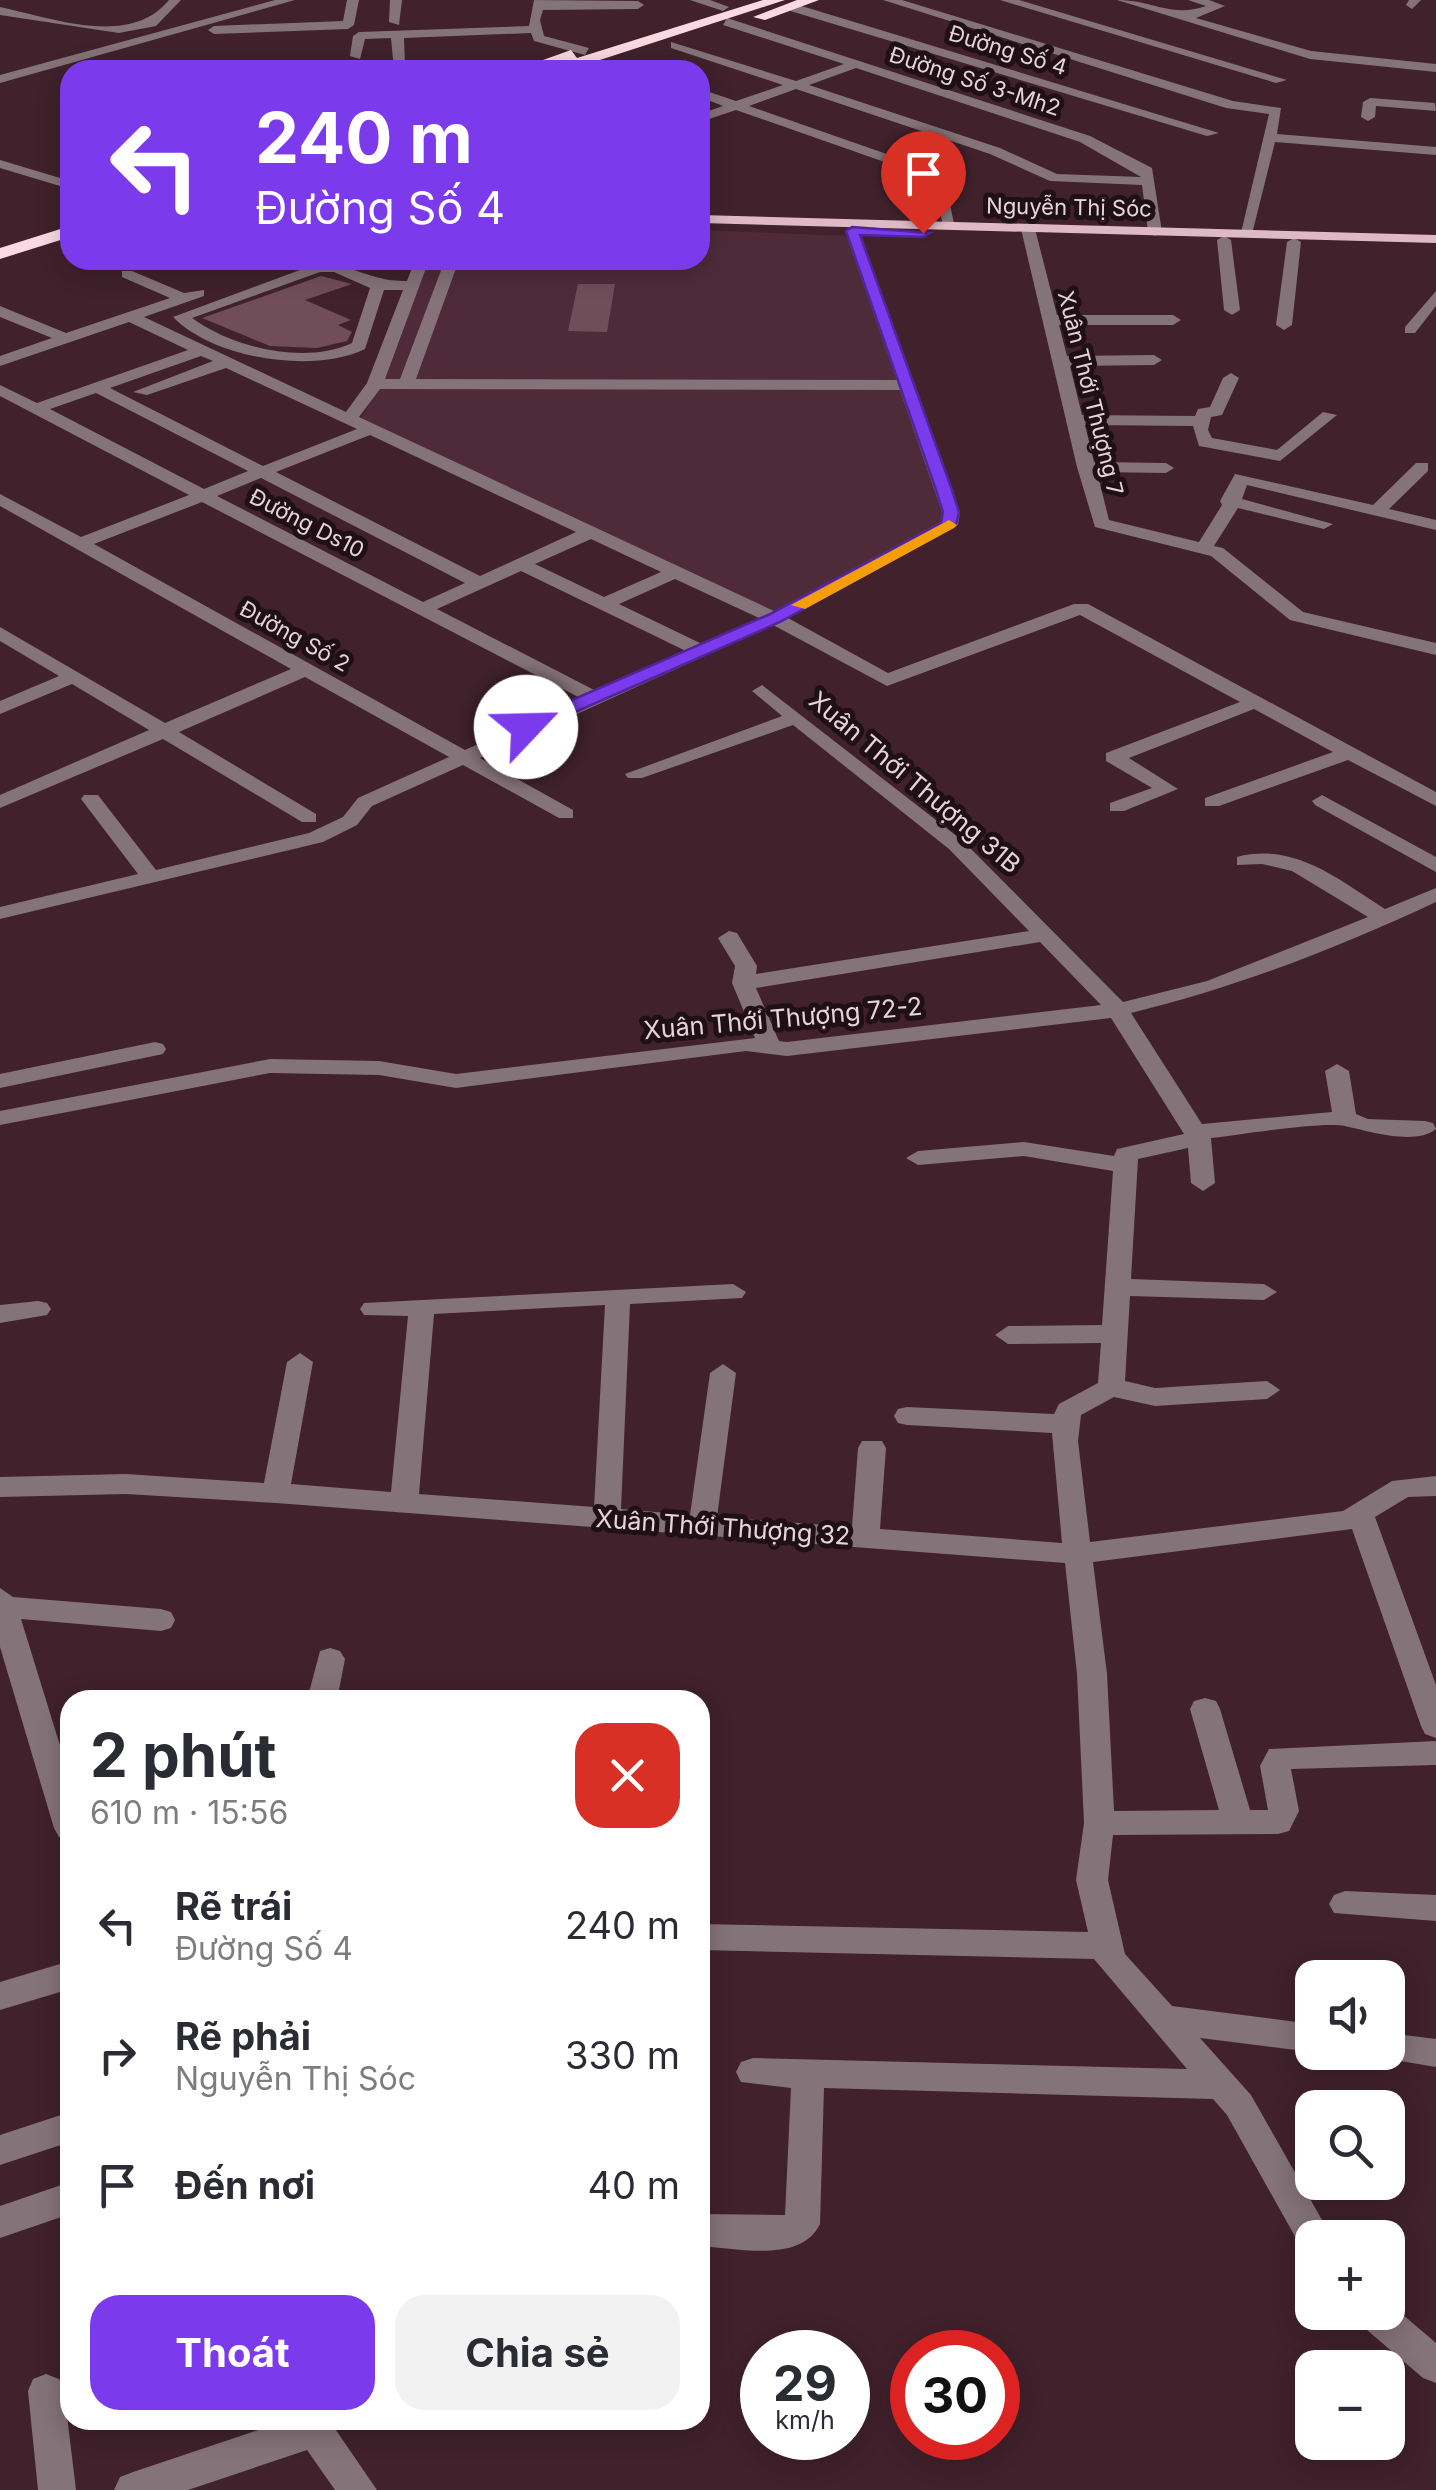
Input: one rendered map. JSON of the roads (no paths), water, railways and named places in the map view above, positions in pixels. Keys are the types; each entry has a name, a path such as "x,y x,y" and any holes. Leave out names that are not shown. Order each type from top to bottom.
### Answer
{"highway":[{"path":"606,60 753,10 812,0"},
{"path":"588,60 788,2"},
{"path":"625,60 675,44 728,18"},
{"path":"556,60 728,18"},
{"path":"0,235 60,216"},
{"path":"0,243 60,224"},
{"path":"0,257 60,238"}],"main road":[{"name":"Nguyễn Thị Sóc","path":"710,219 1224,240 1436,242"},
{"name":"Nguyễn Thị Sóc","path":"710,227 1155,232 1436,242"}],"street":[{"path":"144,26 159,18 175,0"},
{"path":"69,60 289,0"},
{"path":"0,11 101,29 144,26 211,30 348,25 353,0"},
{"path":"396,0 400,60"},
{"name":"Đường Số 3-Mh2","path":"696,0 728,18 793,44 1085,138 1147,171 1148,181"},
{"path":"906,6 923,0"},
{"path":"1030,8 1050,0"},
{"path":"1123,0 1277,45 1365,63 1418,57 1436,68"},
{"path":"1182,18 1219,6 1194,0"},
{"name":"Đường Số 4","path":"788,2 849,25 1212,134"},
{"path":"540,34 539,3 638,6"},
{"path":"888,6 906,6 1041,44 1231,105 1276,111 1245,234"},
{"path":"1008,7 1030,8 1281,80"},
{"path":"1076,32 1146,7"},
{"path":"753,10 791,26"},
{"path":"710,70 868,18"},
{"path":"710,114 993,19"},
{"path":"28,35 54,20"},
{"path":"1145,52 1212,27"},
{"path":"81,60 101,29"},
{"path":"356,56 359,36 396,30 540,34 585,51"},
{"path":"493,45 540,34"},
{"path":"155,52 158,35"},
{"path":"976,64 1058,38"},
{"path":"675,44 1025,162 1055,178 1148,181 1155,232"},
{"path":"1205,74 1277,45"},
{"path":"987,106 1126,58"},
{"path":"0,63 40,68 60,76"},
{"path":"0,79 60,63"},
{"path":"1120,108 1190,80"},
{"path":"710,96 939,177 950,226"},
{"path":"1368,116 1370,102 1433,127"},
{"path":"1270,138 1433,127"},
{"path":"0,164 60,182"},
{"path":"0,913 316,838 350,820 365,802 459,756 774,618 948,525 951,512 852,231"},
{"name":"Xuân Thới Thượng 7","path":"1028,232 1101,523 1203,549"},
{"path":"1224,240 1232,310"},
{"path":"1284,325 1294,242"},
{"path":"0,361 265,270"},
{"path":"311,270 189,311 181,319 272,356 339,354 353,351 362,341 378,286"},
{"path":"334,270 378,286 412,286"},
{"path":"349,420 375,384 418,270"},
{"path":"406,384 448,270"},
{"path":"127,274 183,298"},
{"path":"239,279 257,288"},
{"path":"1410,330 1436,296"},
{"path":"404,309 434,308"},
{"path":"0,311 67,339"},
{"path":"131,317 774,618 887,680 1081,608 1436,800"},
{"path":"1051,320 1173,320"},
{"path":"362,341 392,341"},
{"path":"36,409 202,350"},
{"path":"1062,361 1154,360"},
{"path":"141,392 228,362"},
{"path":"1231,378 1216,412 1204,412 1201,421 1205,442 1276,456 1329,415"},
{"path":"375,384 909,385"},
{"path":"96,388 480,582"},
{"name":"Đường Ds10","path":"0,390 593,697"},
{"path":"1076,420 1201,421"},
{"path":"79,544 371,429"},
{"path":"1086,468 1166,468"},
{"path":"1379,510 1422,468"},
{"path":"1436,525 1241,478 1229,501 1231,505 1203,549 1217,552 1298,616 1436,649"},
{"name":"Đường Số 2","path":"0,499 566,814"},
{"path":"1229,501 1324,524"},
{"path":"424,608 591,532"},
{"path":"521,564 700,650"},
{"path":"604,604 675,572"},
{"path":"0,633 308,818"},
{"path":"0,802 305,670"},
{"path":"0,708 72,677"},
{"name":"Xuân Thới Thượng 31B","path":"762,691 956,845 1118,1010 1197,1135"},
{"path":"1117,807 1168,789 1113,756 1256,702"},
{"path":"635,774 796,718"},
{"path":"1212,802 1350,753"},
{"path":"91,799 150,876"},
{"path":"1322,801 1436,866"},
{"path":"1244,861 1264,855 1294,863 1384,918"},
{"name":"Xuân Thới Thượng 72-2","path":"0,1118 270,1066 379,1068 456,1081 746,1044 787,1049 1118,1010 1216,986 1436,894"},
{"path":"743,982 1043,935"},
{"path":"729,938 746,966 743,982 770,1047"},
{"path":"0,1080 155,1049"},
{"path":"1338,1072 1345,1118"},
{"path":"1111,1387 1126,1154 1197,1135 1345,1118 1365,1126 1425,1128"},
{"path":"1197,1135 1203,1183"},
{"path":"918,1158 1024,1150 1125,1166"},
{"path":"1116,1287 1264,1292"},
{"path":"373,1309 733,1292"},
{"path":"607,1518 618,1296"},
{"path":"404,1502 422,1306"},
{"path":"0,1314 38,1309"},
{"path":"1008,1335 1113,1334"},
{"path":"276,1492 300,1362"},
{"path":"702,1525 722,1373"},
{"path":"1267,1390 1155,1397 1111,1387 1068,1410 1066,1424 1076,1554 1092,1674 1099,1823 1092,1880 1110,1960 1239,2104 1304,2220"},
{"path":"907,1416 1066,1424"},
{"path":"865,1538 872,1448"},
{"name":"Xuân Thới Thượng 32","path":"0,1487 126,1484 276,1492 1076,1554 1349,1520 1402,1488 1436,1486"},
{"path":"1360,1513 1436,1726"},
{"path":"60,1779 11,1673 1,1603 161,1620"},
{"path":"324,1690 330,1659"},
{"path":"1205,1709 1238,1824"},
{"path":"1099,1823 1278,1822 1284,1816 1275,1766 1280,1757 1436,1753"},
{"path":"1345,1904 1436,1908"},
{"path":"710,1937 1107,1946"},
{"path":"0,1996 60,1977"},
{"path":"1161,2019 1295,2036"},
{"path":"1405,2049 1436,2053"},
{"path":"753,2072 1221,2084"},
{"path":"710,2230 784,2234 802,2224 808,2074"},
{"path":"0,2150 60,2130"},
{"path":"0,2222 60,2201"},
{"path":"1394,2330 1436,2366"},
{"path":"46,2390 58,2490"},
{"path":"133,2490 297,2430"},
{"path":"315,2430 358,2490"}]}
